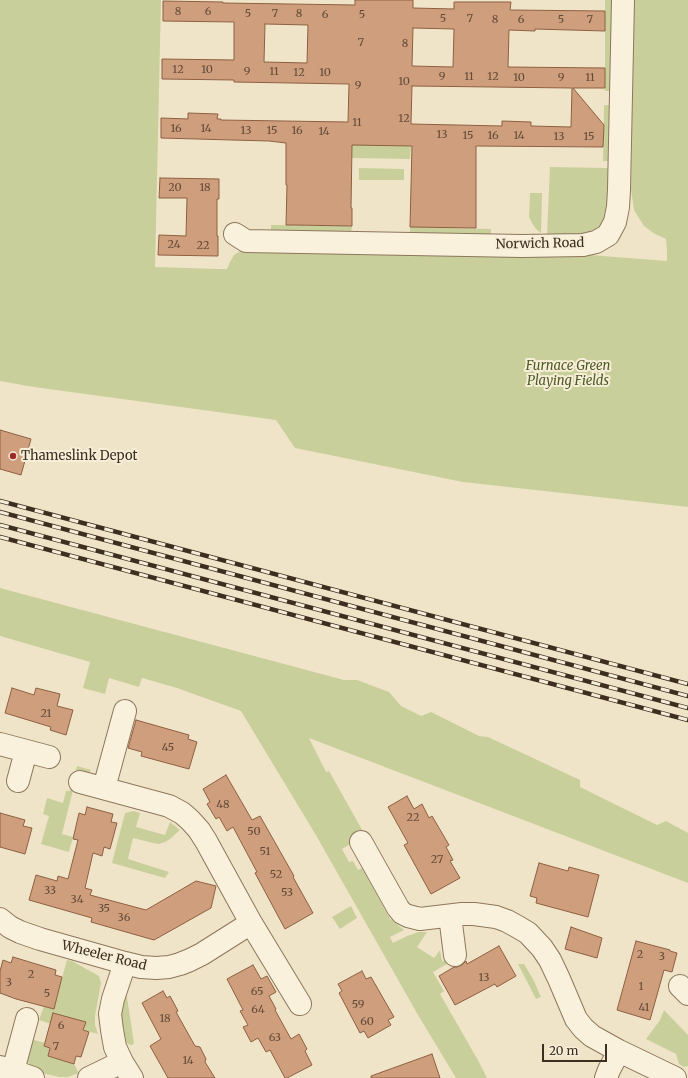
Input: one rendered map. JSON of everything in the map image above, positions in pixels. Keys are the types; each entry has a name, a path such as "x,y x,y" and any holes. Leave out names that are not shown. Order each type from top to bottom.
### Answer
{"street":[{"name":"Norwich Road","path":"235,234 246,241 522,246 583,245 596,242 608,235 615,222 618,207 623,0"},
{"path":"104,788 125,711"},
{"path":"0,744 49,757"},
{"path":"18,781 26,751"},
{"path":"80,782 169,806 182,813 190,820 206,841 251,923 300,1004"},
{"path":"361,842 402,913 420,919 474,914 507,921 518,927 528,934 542,948 550,960 576,1019 583,1028 592,1036 619,1051 675,1078"},
{"path":"450,916 455,955"},
{"name":"Wheeler Road","path":"0,918 10,927 29,936 125,963 141,967 156,968 180,964 202,954 251,923"},
{"path":"89,1078 127,1070 115,1046 110,1014 113,999 125,963"},
{"path":"27,1019 6,1069 34,1078"},
{"path":"606,1078 619,1051"}],"green space":[{"name":"Furnace Green Playing Fields","path":"0,0 161,0 155,267 227,269 234,255 242,250 590,255 667,261 666,239 655,234 644,226 634,210 631,189 634,0 688,0 688,507 463,482 295,448 276,420 0,381"},
{"path":"605,0 613,0 612,91 605,91"},
{"path":"604,105 612,105 610,161 603,161"},
{"path":"352,144 411,146 410,159 352,158"},
{"path":"550,167 609,168 607,214 603,223 595,230 587,234 547,235"},
{"path":"359,168 404,169 404,180 359,180"},
{"path":"530,193 542,193 541,233 536,229 529,217"},
{"path":"271,225 352,226 351,233 271,232"},
{"path":"410,227 491,229 491,234 410,233"},
{"path":"0,588 344,680 357,680 389,692 401,706 421,716 431,712 479,736 488,737 580,780 580,787 657,825 666,821 688,833 688,883 309,738 326,772 329,771 365,835 342,849 349,862 353,861 358,870 362,868 390,919 404,930 390,937 393,943 419,932 427,932 417,947 434,958 440,950 442,961 446,960 447,964 433,972 444,991 440,994 487,1078 456,1078 418,1015 317,837 241,711 177,688 142,678 139,687 109,678 105,694 83,688 90,662 0,636"},
{"path":"77,766 91,770 77,789 73,790 62,834 73,837 69,852 41,844 49,816 43,814 47,798 63,803 66,791 70,791"},
{"path":"134,811 140,813 136,827 165,835 170,822 180,830 170,839 159,844 133,838 128,859 169,872 165,878 112,863 125,813"},
{"path":"351,906 357,918 340,929 332,917"},
{"path":"67,960 72,961 99,976 101,983 95,1016 95,1025 98,1034 83,1030 85,1022 60,1015 51,1024 39,1020 44,1006 55,1003"},
{"path":"518,964 524,964 541,997 536,999"},
{"path":"126,991 134,1043 132,1045 128,1044 124,1040 122,1029 121,1011"},
{"path":"664,1010 688,1035 688,1066 684,1067 679,1064 676,1054 646,1039 660,1020"},
{"path":"31,1039 45,1043 44,1046 50,1048 48,1056 74,1064 79,1073 68,1077 59,1077 46,1074 32,1067 28,1062 27,1056"}],"building":[{"path":"355,0 413,0 413,8 454,9 454,2 511,2 510,10 605,11 605,31 535,29 535,31 509,30 508,67 605,68 605,88 573,88 604,125 603,147 476,146 476,228 410,227 412,146 352,145 352,226 286,225 286,143 269,141 161,138 161,118 188,119 188,113 218,114 217,119 221,120 348,122 349,84 162,79 162,59 234,60 234,22 163,21 163,1 355,5","holes":["265,24 308,25 307,63 264,62","413,28 454,29 453,67 412,66","412,86 572,88 571,127 531,126 531,122 502,121 502,126 411,124"]},
{"path":"160,178 219,179 219,199 217,199 218,256 158,255 159,235 186,236 187,198 159,198"},
{"name":"Thameslink Depot","path":"0,430 31,439 21,475 0,469"},
{"path":"12,688 34,695 36,688 60,694 57,706 73,710 66,735 50,730 51,727 5,713"},
{"path":"136,720 189,735 188,739 197,742 189,769 141,756 142,752 128,748"},
{"path":"226,775 252,820 260,816 313,913 285,929 255,873 257,872 233,827 227,831 219,817 216,819 207,804 210,802 203,789"},
{"path":"407,796 414,809 422,804 429,818 432,816 449,845 446,847 453,860 450,861 460,878 431,894 404,845 408,843 388,807"},
{"path":"87,807 113,814 111,822 117,823 110,849 104,847 102,856 93,853 85,888 92,890 90,895 146,910 196,881 216,886 211,908 154,940 91,922 92,918 29,900 36,875 57,881 58,876 68,879 78,840 73,839 79,813 85,815"},
{"path":"0,813 25,820 23,826 32,828 25,854 0,847"},
{"path":"539,863 568,871 569,867 599,875 588,917 536,903 537,898 530,896"},
{"path":"571,927 602,938 597,958 565,949"},
{"path":"636,941 677,953 672,972 664,970 650,1020 617,1010"},
{"path":"499,946 516,976 497,987 495,984 455,1005 439,976 454,967 462,965 466,961 467,964"},
{"path":"13,957 56,970 55,975 62,977 54,1009 16,999 0,993 0,971 3,960 11,963"},
{"path":"253,965 261,979 267,976 276,992 269,996 276,1009 275,1010 291,1039 299,1034 307,1049 305,1051 312,1065 287,1078 285,1078 270,1050 266,1052 258,1038 251,1042 243,1027 248,1025 240,1011 243,1010 227,979"},
{"path":"362,971 366,979 371,977 394,1017 388,1020 391,1025 368,1038 364,1031 360,1033 339,993 342,991 338,984"},
{"path":"163,991 167,998 170,996 178,1011 176,1012 195,1046 200,1047 206,1059 205,1062 215,1078 168,1078 150,1046 161,1039 142,1003"},
{"path":"53,1013 86,1022 83,1030 89,1032 81,1057 76,1056 74,1064 48,1056 50,1048 44,1046"},
{"path":"432,1054 440,1078 371,1078 371,1076"}],"railway":[{"path":"0,501 688,684"},
{"path":"0,512 688,696"},
{"path":"0,525 688,708"},
{"path":"0,537 688,720"}],"place":[{"name":"Thameslink Depot","path":"13,456"}]}
